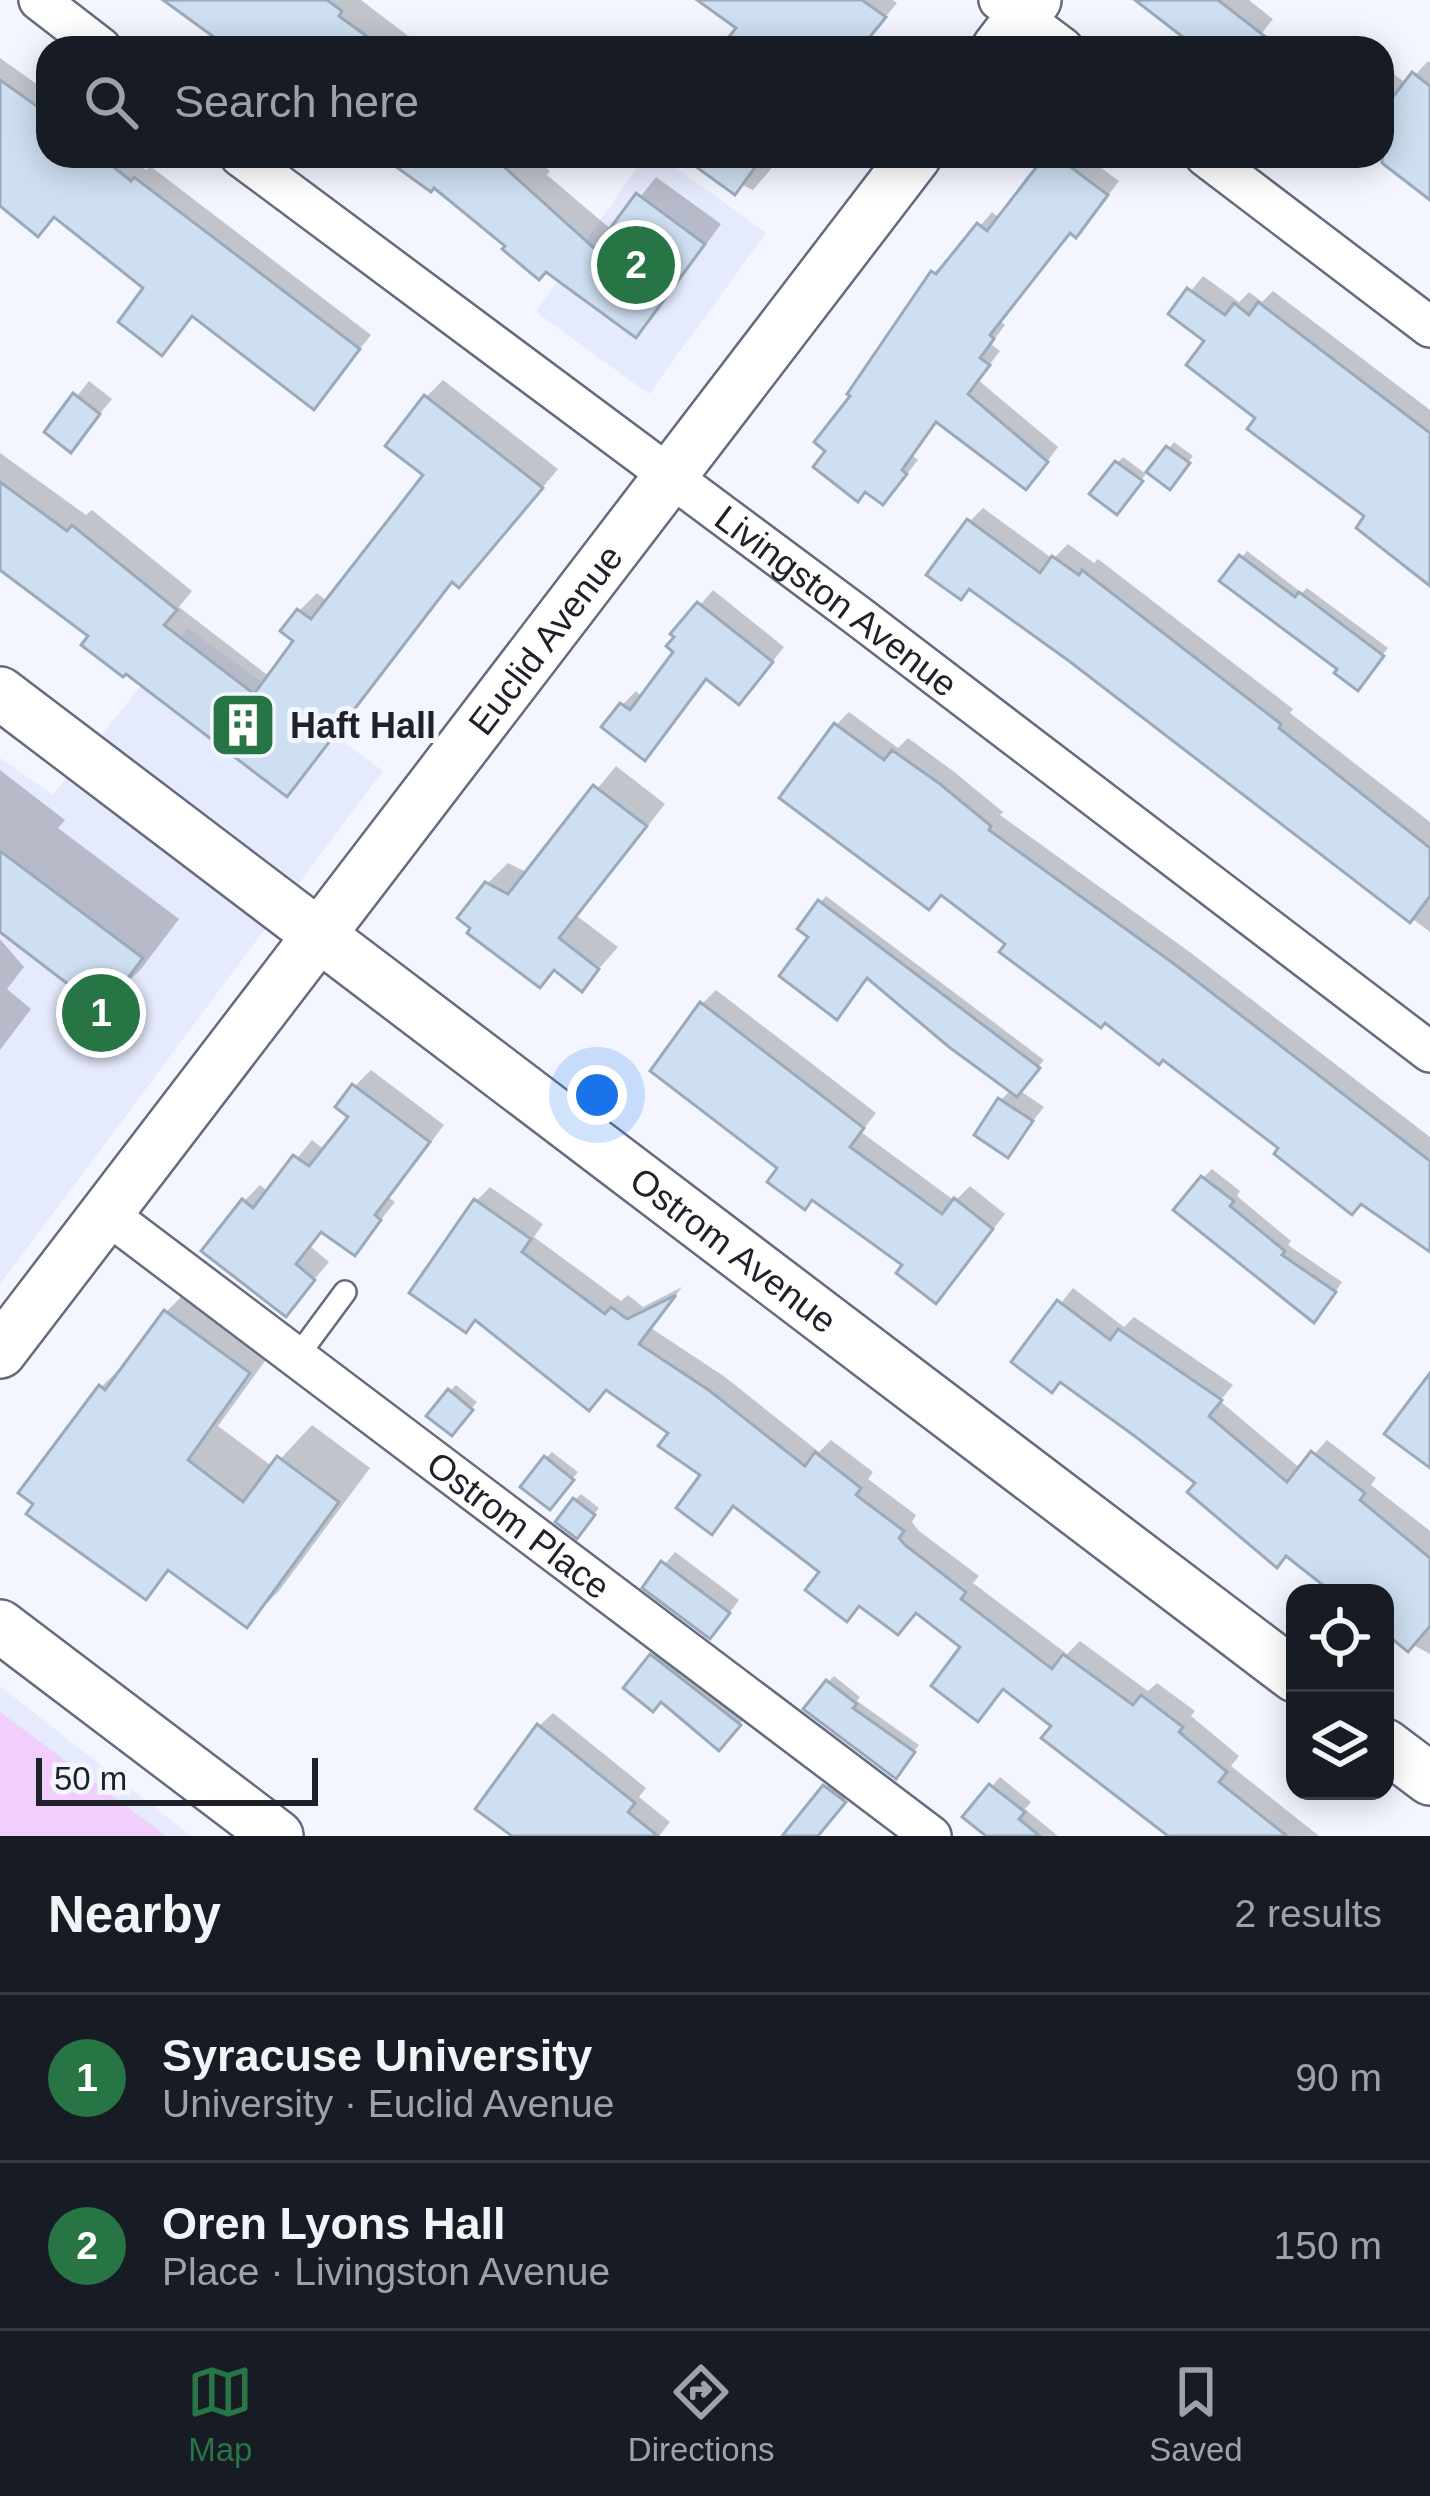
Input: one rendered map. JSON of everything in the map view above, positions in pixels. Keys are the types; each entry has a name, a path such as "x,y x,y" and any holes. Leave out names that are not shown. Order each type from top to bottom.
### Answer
{"street":[{"path":"39,0 86,36"},
{"path":"1013,16 1044,36"},
{"name":"Livingston Avenue","path":"255,168 669,474 1430,1052"},
{"name":"Euclid Avenue","path":"0,1352 906,168"},
{"path":"1221,168 1430,327"},
{"name":"Ostrom Avenue","path":"0,693 1286,1669"},
{"name":"Ostrom Place","path":"107,1214 932,1836"},
{"path":"0,1625 278,1836"},
{"path":"1394,1752 1430,1779"}],"lane":[{"path":"297,1357 345,1292"}],"shaded area":[{"path":"637,168 677,168 766,233 649,394 536,312"},
{"path":"188,628 383,771 0,1284 0,758 53,795"},
{"path":"0,1686 191,1836 0,1836"},
{"path":"0,1712 166,1836 0,1836"}],"building":[{"path":"163,0 327,0 342,11 339,16 366,36 212,36"},
{"path":"697,0 862,0 886,17 871,36 730,36 736,28"},
{"path":"1135,0 1218,0 1264,36 1182,36"},
{"path":"1412,72 1430,86 1430,200 1388,168 1394,168 1394,95"},
{"path":"0,80 36,106 36,168 115,168 131,181 134,177 360,349 314,410 192,316 162,356 118,322 143,288 54,217 38,237 0,206"},
{"path":"398,168 505,168 595,249 636,193 705,244 636,338 546,272 539,280 434,188 431,192"},
{"path":"698,168 754,168 735,195"},
{"path":"1036,168 1072,168 1108,195 1076,238 1070,233 990,335 994,339 980,358 990,365 968,394 1048,462 1026,490 936,422 883,505 865,492 858,502 813,467 825,451 814,442 850,396 847,394 931,271 936,274 977,223 987,231"},
{"path":"1187,288 1225,315 1234,303 1249,315 1258,302 1430,433 1430,586 1356,528 1364,516 1247,429 1255,418 1186,365 1204,341 1168,314"},
{"path":"73,393 100,414 71,453 44,432"},
{"path":"424,395 543,488 459,588 452,582 287,797 81,645 88,636 0,570 0,482 67,531 72,525 177,610 164,625 254,694 293,641 280,631 297,609 311,619 423,475 385,446"},
{"path":"1166,446 1190,463 1170,490 1146,472"},
{"path":"1115,461 1143,481 1117,515 1089,494"},
{"path":"967,519 1040,573 1052,556 1079,575 1082,570 1281,724 1279,728 1430,848 1430,896 1410,923 969,589 961,600 926,575"},
{"path":"1239,555 1295,597 1299,592 1384,656 1358,691 1334,673 1337,669 1219,581"},
{"path":"697,602 773,662 739,705 706,679 645,761 601,727 620,703 630,710 673,652 666,646 674,637 670,634"},
{"path":"834,723 884,760 892,750 940,784 991,826 989,830 1177,966 1430,1161 1430,1252 1361,1204 1352,1215 1274,1154 1278,1148 1163,1060 1159,1065 1105,1023 1101,1028 999,952 1005,944 941,895 929,910 779,798"},
{"path":"593,785 647,826 559,938 599,969 582,992 554,970 540,988 467,933 470,928 457,918 485,882 508,894"},
{"path":"0,851 143,958 103,1011 0,932"},
{"path":"818,900 1040,1068 1017,1097 867,978 837,1020 779,976 808,937 797,929"},
{"path":"700,1002 864,1128 850,1147 942,1214 954,1198 993,1229 936,1304 896,1273 902,1265 812,1200 805,1210 767,1182 777,1168 650,1071"},
{"path":"352,1084 430,1142 375,1215 381,1220 355,1256 321,1232 296,1264 315,1280 286,1317 201,1251 242,1199 253,1208 293,1155 309,1166 348,1117 335,1107"},
{"path":"998,1098 1033,1121 1008,1158 974,1135"},
{"path":"1201,1176 1234,1201 1230,1206 1285,1251 1282,1255 1336,1292 1314,1323 1173,1210"},
{"path":"474,1199 531,1239 522,1252 605,1314 611,1307 627,1319 676,1295 639,1344 710,1391 805,1466 815,1452 861,1488 856,1495 904,1531 899,1538 905,1545 966,1592 961,1599 1052,1669 1063,1654 1133,1705 1141,1695 1183,1727 1179,1732 1227,1772 1219,1782 1287,1836 1168,1836 1041,1738 1051,1726 1003,1689 978,1722 931,1686 960,1647 916,1613 898,1635 859,1606 847,1622 805,1590 819,1572 733,1506 712,1535 676,1508 700,1475 658,1446 668,1433 606,1390 589,1411 475,1320 466,1333 409,1293"},
{"path":"1057,1300 1110,1340 1118,1329 1222,1400 1209,1416 1287,1482 1311,1451 1365,1493 1360,1500 1430,1558 1430,1626 1408,1652 1394,1640 1394,1584 1322,1584 1286,1556 1277,1568 1187,1492 1195,1483 1136,1437 1060,1382 1052,1393 1011,1362"},
{"path":"164,1310 250,1373 188,1460 243,1502 277,1456 339,1502 247,1628 168,1570 146,1600 26,1514 33,1504 18,1493 99,1385 105,1390"},
{"path":"1430,1373 1430,1468 1384,1434"},
{"path":"448,1389 473,1410 452,1436 426,1416"},
{"path":"544,1456 574,1480 550,1510 520,1487"},
{"path":"573,1498 595,1515 577,1539 555,1522"},
{"path":"661,1561 730,1613 710,1639 642,1588"},
{"path":"650,1654 741,1725 719,1751 661,1702 653,1712 623,1688"},
{"path":"826,1680 857,1704 853,1708 915,1752 896,1779 803,1709"},
{"path":"537,1724 635,1803 628,1812 658,1836 512,1836 475,1809"},
{"path":"989,1784 1025,1812 1019,1819 1040,1836 986,1836 962,1817"},
{"path":"823,1785 846,1802 818,1836 782,1836"}],"place":[{"name":"Oren Lyons Hall","path":"636,265"},
{"name":"Haft Hall","path":"243,725"},
{"name":"Syracuse University","path":"101,1013"}]}
